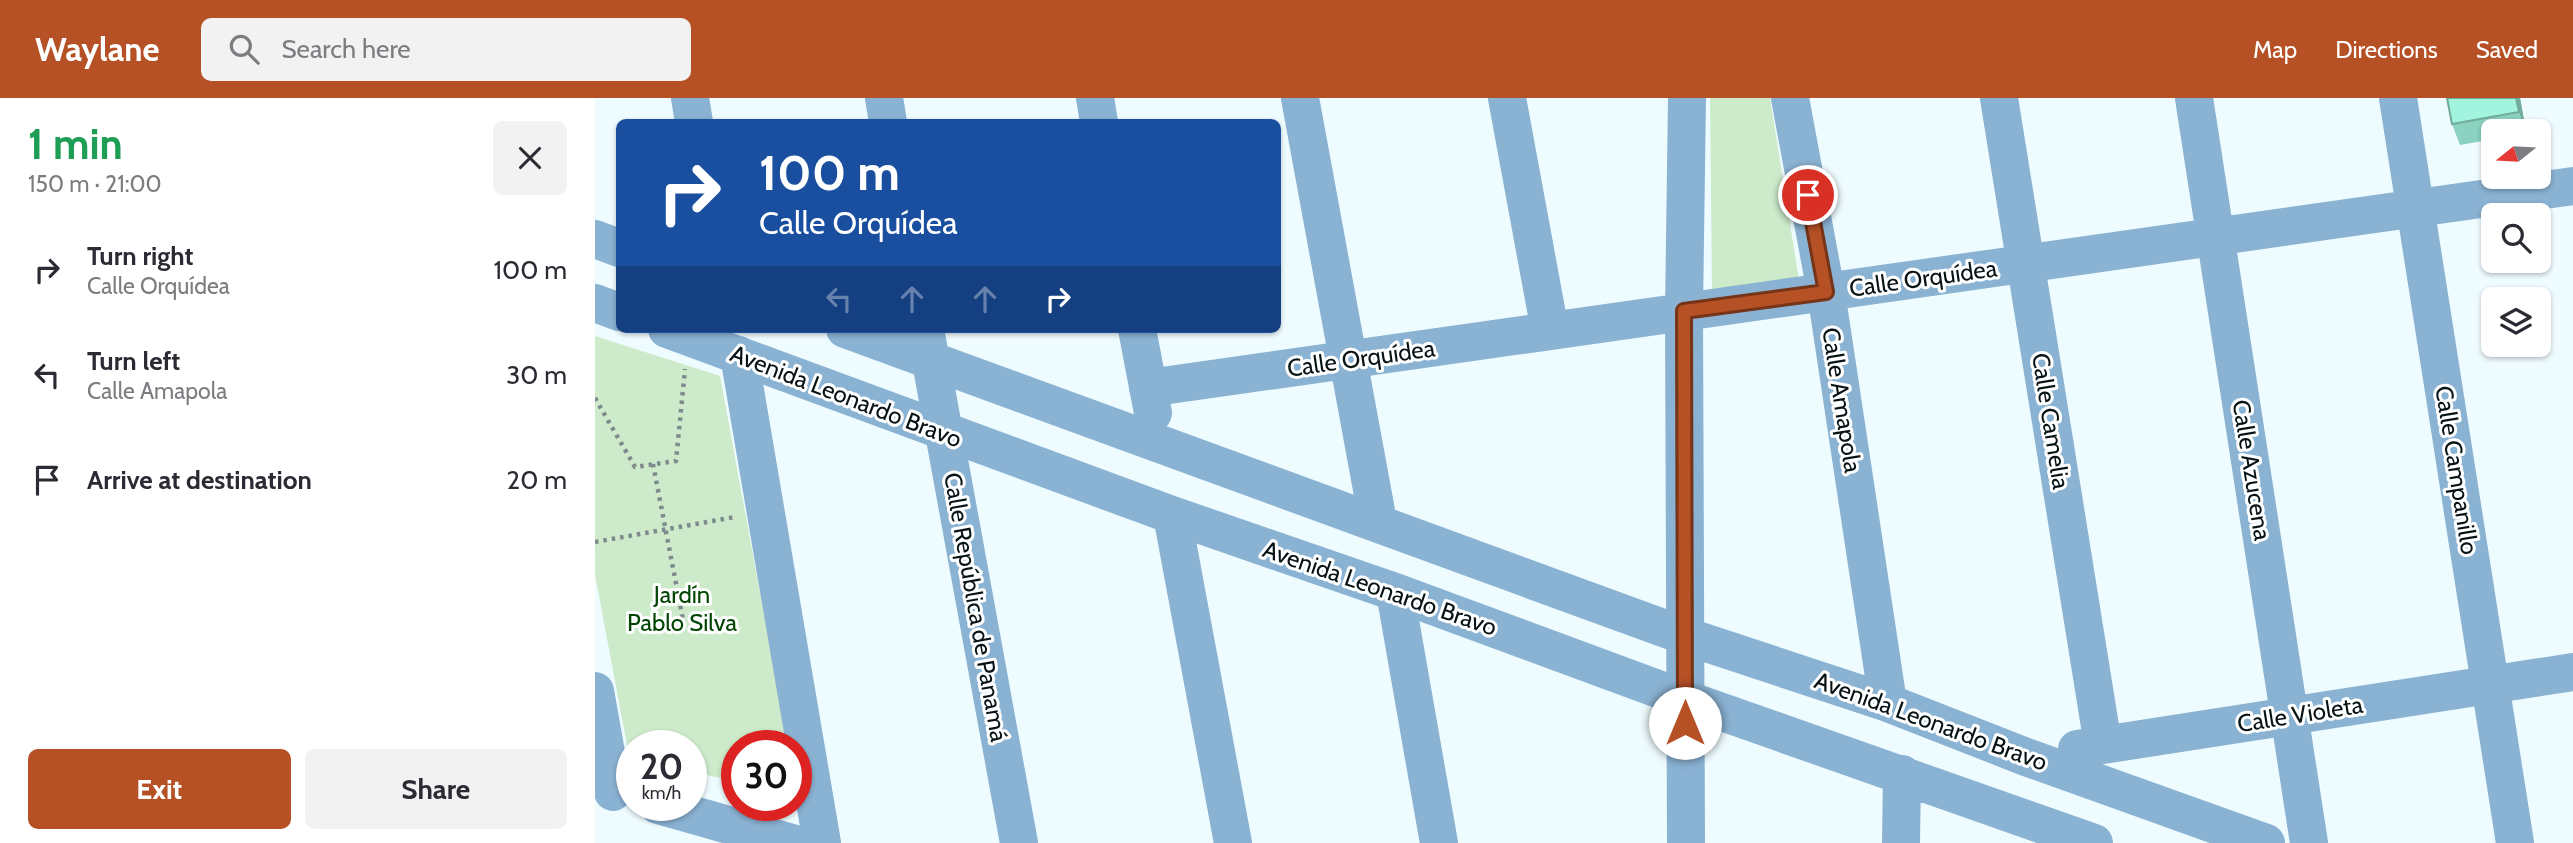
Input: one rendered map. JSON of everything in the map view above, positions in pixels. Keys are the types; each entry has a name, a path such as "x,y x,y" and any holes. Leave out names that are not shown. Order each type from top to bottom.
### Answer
{"street":[{"path":"689,98 693,119"},
{"path":"884,98 888,119"},
{"path":"1095,98 1098,119"},
{"path":"1300,98 1378,522"},
{"path":"1507,98 1550,331"},
{"path":"1686,843 1684,311 1687,98"},
{"name":"Calle Amapola","path":"1790,98 1826,292 1888,703"},
{"name":"Calle Camelia","path":"1999,98 2103,745"},
{"name":"Calle Azucena","path":"2194,98 2309,843"},
{"name":"Calle Campanillo","path":"2399,98 2515,843"},
{"name":"Calle Orquídea","path":"1148,388 2573,186"},
{"path":"595,239 616,247"},
{"path":"595,303 616,311"},
{"name":"Avenida Leonardo Bravo","path":"678,333 944,433 2094,843"},
{"name":"Avenida Leonardo Bravo","path":"867,333 928,344 1159,443 1685,636 1888,703 2027,757 2266,843"},
{"path":"1138,333 1159,443"},
{"name":"Calle República de Panamá","path":"928,344 1019,843"},
{"path":"739,355 822,843"},
{"path":"1172,515 1233,843"},
{"path":"1395,592 1439,843"},
{"name":"Calle Violeta","path":"2027,757 2573,672"},
{"path":"595,691 613,792"},
{"path":"1901,843 1902,774"},
{"path":"694,821 723,834 792,843"}],"path":[{"path":"595,398 635,467 676,461 678,333"},
{"path":"653,464 683,620"},
{"path":"595,542 765,511"}],"green space":[{"path":"1710,98 1770,98 1799,280 1712,293"},
{"name":"Jardín Pablo Silva","path":"595,336 720,376 785,730 721,730 721,778 707,775 707,730 624,730 595,575"}],"building":[{"path":"2447,98 2516,98 2519,112 2452,124"}],"route":[{"path":"1685,723 1684,311 1826,292 1808,195"}]}
